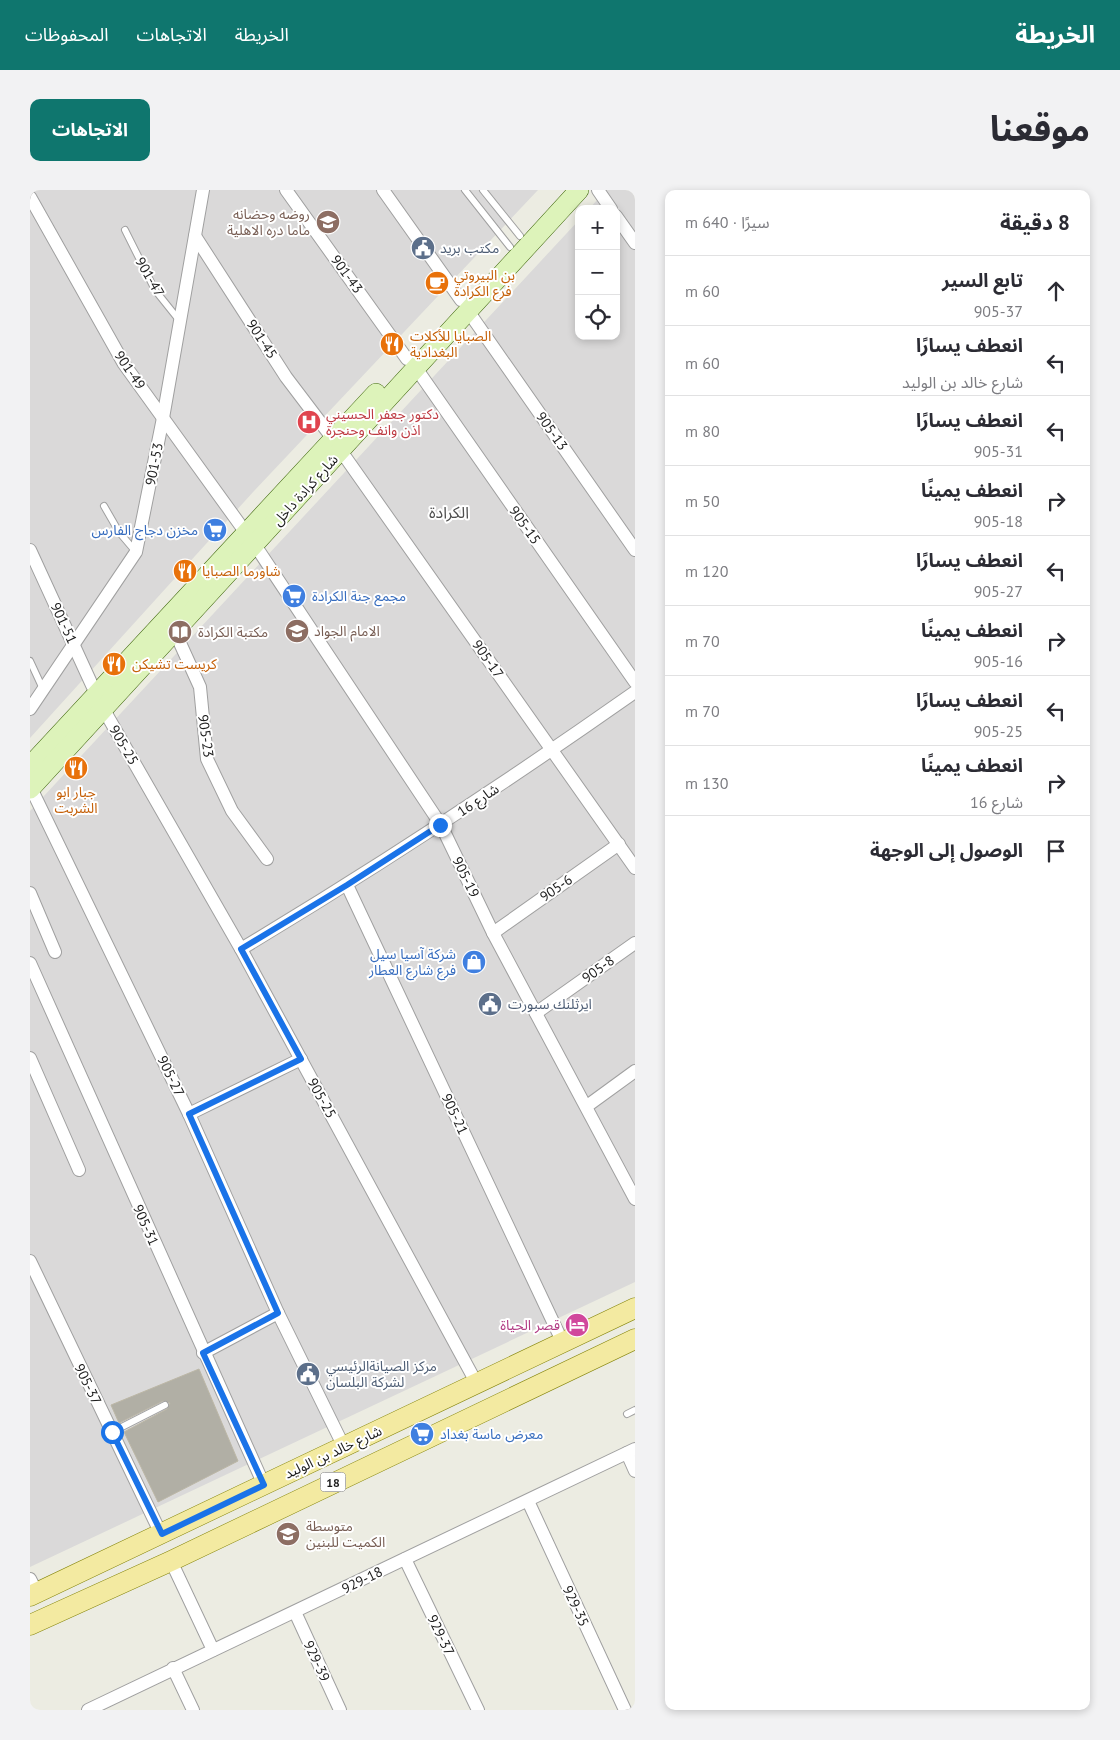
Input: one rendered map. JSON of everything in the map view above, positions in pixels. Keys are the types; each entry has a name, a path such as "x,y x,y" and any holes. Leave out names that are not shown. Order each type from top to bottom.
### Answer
{"main road":[{"name":"شارع كرادة داخل","path":"464,306 515,241 563,190"},
{"name":"شارع كرادة داخل","path":"31,789 101,703 464,306 579,190"},
{"name":"شارع كرادة داخل","path":"30,766 101,703 175,632 251,539"},
{"name":"شارع خالد بن الوليد","path":"32,1589 162,1534 635,1308"},
{"name":"شارع خالد بن الوليد","path":"30,1625 171,1561 635,1339"}],"street":[{"name":"901-53","path":"30,709 73,642 136,552 163,418 203,190"},
{"name":"901-43","path":"286,190 412,363"},
{"name":"905-13","path":"383,190 635,550"},
{"path":"598,190 608,205"},
{"name":"901-49","path":"30,197 124,364 251,539"},
{"path":"620,222 635,243"},
{"name":"901-45","path":"195,236 286,377 337,445"},
{"name":"905-15","path":"412,363 635,682"},
{"name":"905-17","path":"337,445 635,868"},
{"name":"905-19","path":"251,539 440,825 493,932 634,1194"},
{"name":"901-51","path":"30,550 101,703"},
{"name":"905-23","path":"175,632 200,687 207,759 232,811 268,859"},
{"name":"شارع 16","path":"241,949 347,885 440,825 553,750 635,692"},
{"name":"905-25","path":"101,703 241,949 477,1384"},
{"name":"905-27","path":"31,789 189,1114 278,1313 344,1447"},
{"name":"905-6","path":"493,932 619,844"},
{"name":"905-21","path":"347,885 563,1343"},
{"path":"30,894 55,952"},
{"name":"905-8","path":"536,1013 635,942"},
{"name":"905-31","path":"30,963 203,1353 264,1485"},
{"path":"30,1058 79,1170"},
{"path":"189,1114 301,1059"},
{"path":"587,1106 635,1071"},
{"name":"905-37","path":"30,1261 34,1286 112,1432 162,1534"},
{"path":"203,1353 278,1313"},
{"path":"631,1451 635,1471"},
{"name":"929-18","path":"88,1710 631,1451"},
{"name":"929-35","path":"528,1501 625,1710"},
{"name":"929-37","path":"405,1559 478,1710"},
{"path":"171,1561 213,1650"},
{"name":"929-39","path":"295,1612 340,1710"},
{"path":"173,1668 193,1710"}],"lane":[{"path":"465,190 515,241"},
{"path":"484,190 515,241"},
{"name":"901-47","path":"125,230 155,290 180,321"},
{"path":"104,506 119,532 136,552"},
{"path":"30,661 43,689"},
{"path":"112,1432 165,1405"},
{"path":"627,1414 635,1410"}],"shaded area":[{"path":"30,190 538,190 254,491 30,738"},
{"path":"606,190 635,190 635,1282 30,1567 30,811 575,224 575,340 620,340 620,205 593,205"}],"building":[{"path":"199,1369 238,1461 158,1502 124,1432 167,1409 170,1403 163,1401 119,1423 111,1405"}],"place":[{"name":"روضه وحضانه ماما دره الاهلية","path":"328,222"},
{"name":"مكتب بريد","path":"423,248"},
{"name":"بن البيروتي فرع الكرادة","path":"437,283"},
{"name":"الصبايا للأكلات البغدادية","path":"392,344"},
{"name":"دكتور جعفر الحسيني اذن وانف وحنجرة","path":"309,422"},
{"name":"مخزن دجاج الفارس","path":"215,530"},
{"name":"شاورما الصبايا","path":"185,571"},
{"name":"مجمع جنة الكرادة","path":"294,596"},
{"name":"الامام الجواد","path":"297,631"},
{"name":"مكتبة الكرادة","path":"180,632"},
{"name":"كريست تشيكن","path":"114,664"},
{"name":"جبار ابو الشربت","path":"76,768"},
{"name":"شركة آسيا سيل فرع شارع العطار","path":"474,962"},
{"name":"ايرثلنك سبورت","path":"490,1004"},
{"name":"قصر الحياة","path":"577,1325"},
{"name":"مركز الصيانةالرئيسي لشركة البلسان","path":"308,1374"},
{"name":"معرض ماسة بغداد","path":"422,1434"},
{"name":"متوسطة الكميت للبنين","path":"288,1534"}],"district":[{"name":"الكرادة","path":"449,512"}],"route":[{"path":"112,1432 162,1534 264,1485 203,1353 278,1313 189,1114 301,1059 241,949 347,885 440,825"}]}
